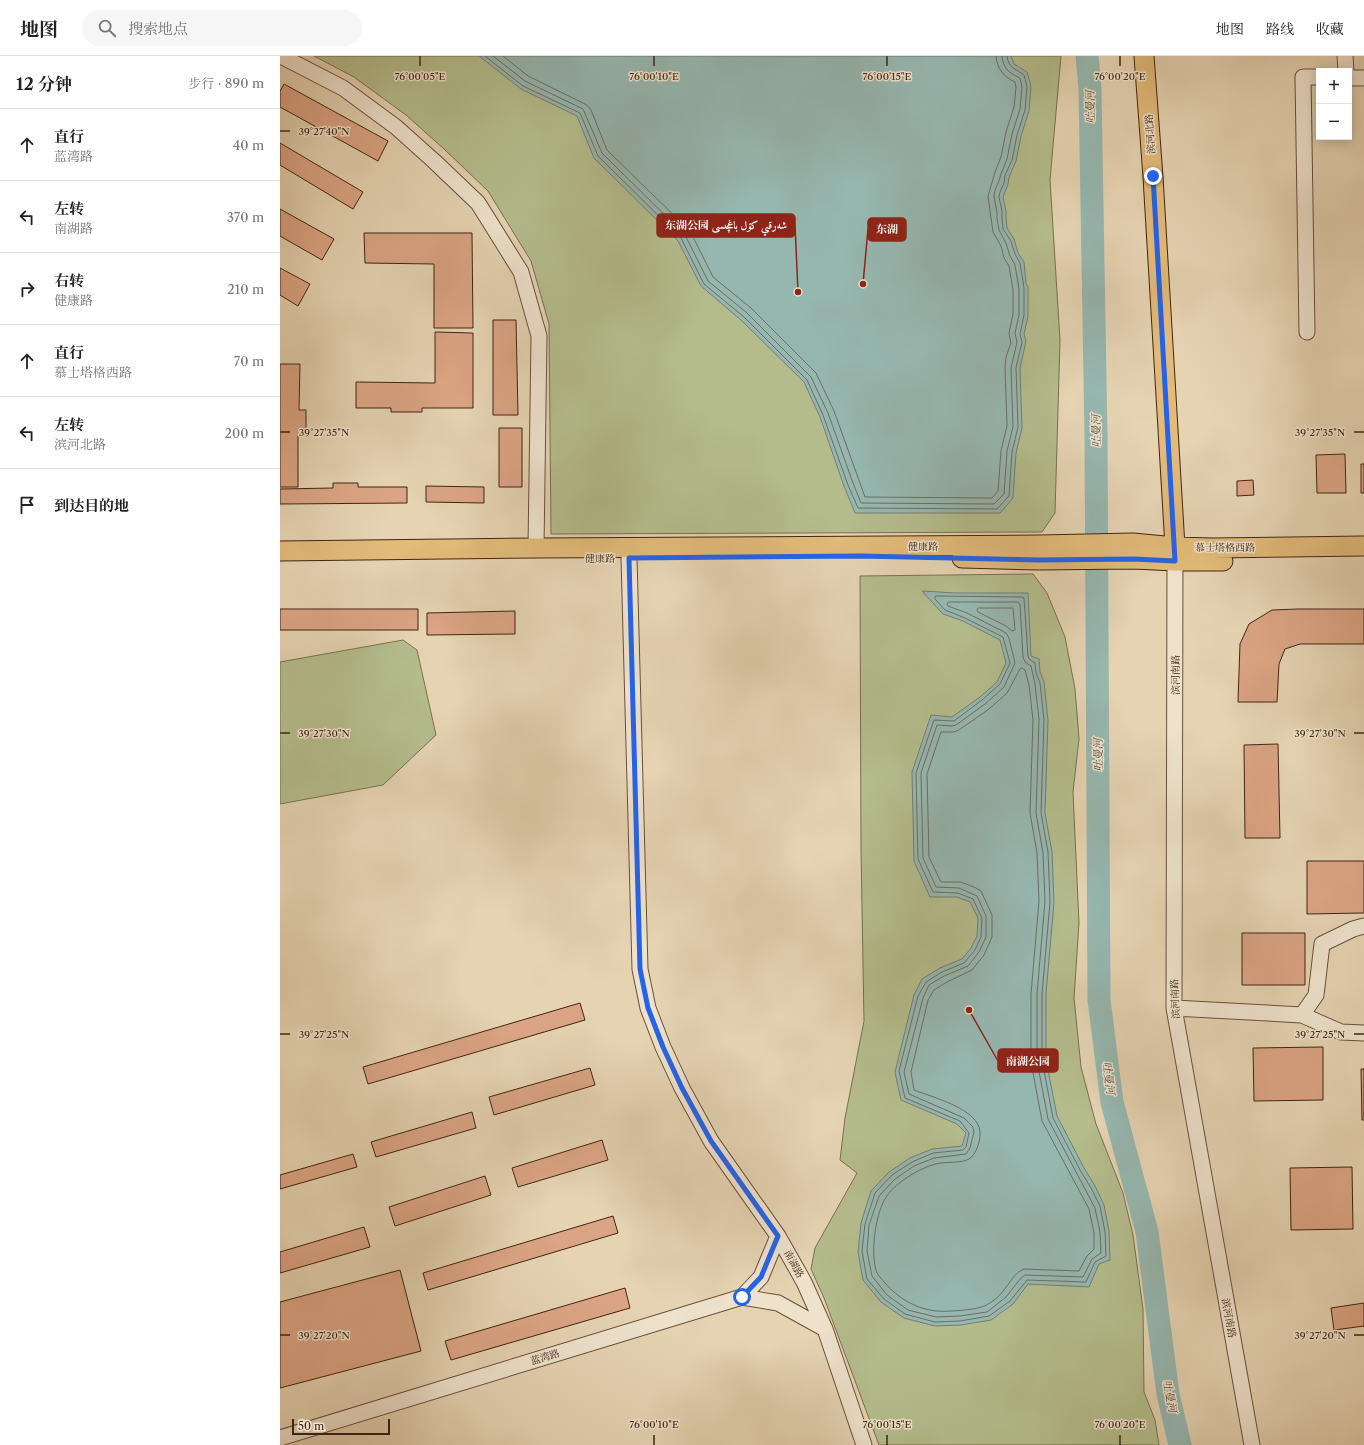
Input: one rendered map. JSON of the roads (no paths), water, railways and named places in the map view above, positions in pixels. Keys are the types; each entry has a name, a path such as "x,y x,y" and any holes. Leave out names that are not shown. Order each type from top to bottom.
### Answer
{"main road":[{"name":"滨河北路","path":"1144,56 1154,192 1175,554"},
{"name":"慕士塔格西路","path":"1175,554 1212,548 1364,546"},
{"name":"健康路","path":"280,551 536,548 1039,552"},
{"name":"慕士塔格西路","path":"1039,552 1134,551 1175,554 1364,557"},
{"name":"健康路","path":"280,562 861,556 1039,552"}],"street":[{"path":"281,56 343,88 396,127 434,161 478,203 521,272 539,336 536,548"},
{"path":"1345,56 1346,68"},
{"path":"1307,332 1303,77 1316,77"},
{"path":"1352,78 1364,78"},
{"name":"滨河南路","path":"1175,554 1174,1008 1252,1445"},
{"name":"南湖路","path":"629,558 640,969 648,1008 663,1047 682,1088 711,1141 778,1236 804,1282 826,1330 864,1445"},
{"path":"1302,1015 1316,995 1322,944 1353,929 1364,926"},
{"path":"1174,1008 1302,1015 1341,1032 1364,1033"},
{"name":"蓝湾路","path":"280,1438 742,1297 761,1277 778,1236"},
{"path":"742,1297 778,1303 826,1330"}],"water":[{"path":"479,56 1011,56 1014,64 1027,72 1031,86 1029,111 1021,136 1016,161 1003,197 1007,228 1014,239 1018,253 1024,262 1026,283 1028,287 1028,316 1024,334 1026,341 1020,368 1022,428 1016,453 1013,498 1000,513 855,513 820,417 804,382 741,320 701,286 678,241 594,158 577,116 521,89"},
{"path":"922,591 955,593 1028,593 1031,656 1039,659 1040,672 1044,682 1048,720 1045,813 1052,852 1054,902 1046,994 1046,1060 1057,1116 1104,1205 1109,1231 1110,1260 1099,1264 1089,1287 1028,1284 1013,1304 991,1320 961,1325 935,1326 904,1318 881,1302 863,1280 858,1252 861,1223 871,1191 889,1172 910,1158 932,1149 962,1146 966,1133 957,1124 901,1100 895,1072 914,995 922,979 940,968 962,959 971,948 977,936 978,918 970,902 957,897 930,897 914,861 912,772 931,715 952,717 980,697 997,682 1006,663 1000,640 963,621 943,614"}],"waterway":[{"name":"吐曼河","path":"1087,56 1090,89 1096,436 1099,1000 1112,1102 1147,1232 1168,1394 1180,1445"}],"place":[{"name":"东湖","path":"863,284"},
{"name":"东湖公园 شەرقىي كۆل باغچىسى","path":"798,292"},
{"name":"南湖公园","path":"969,1010"}]}
